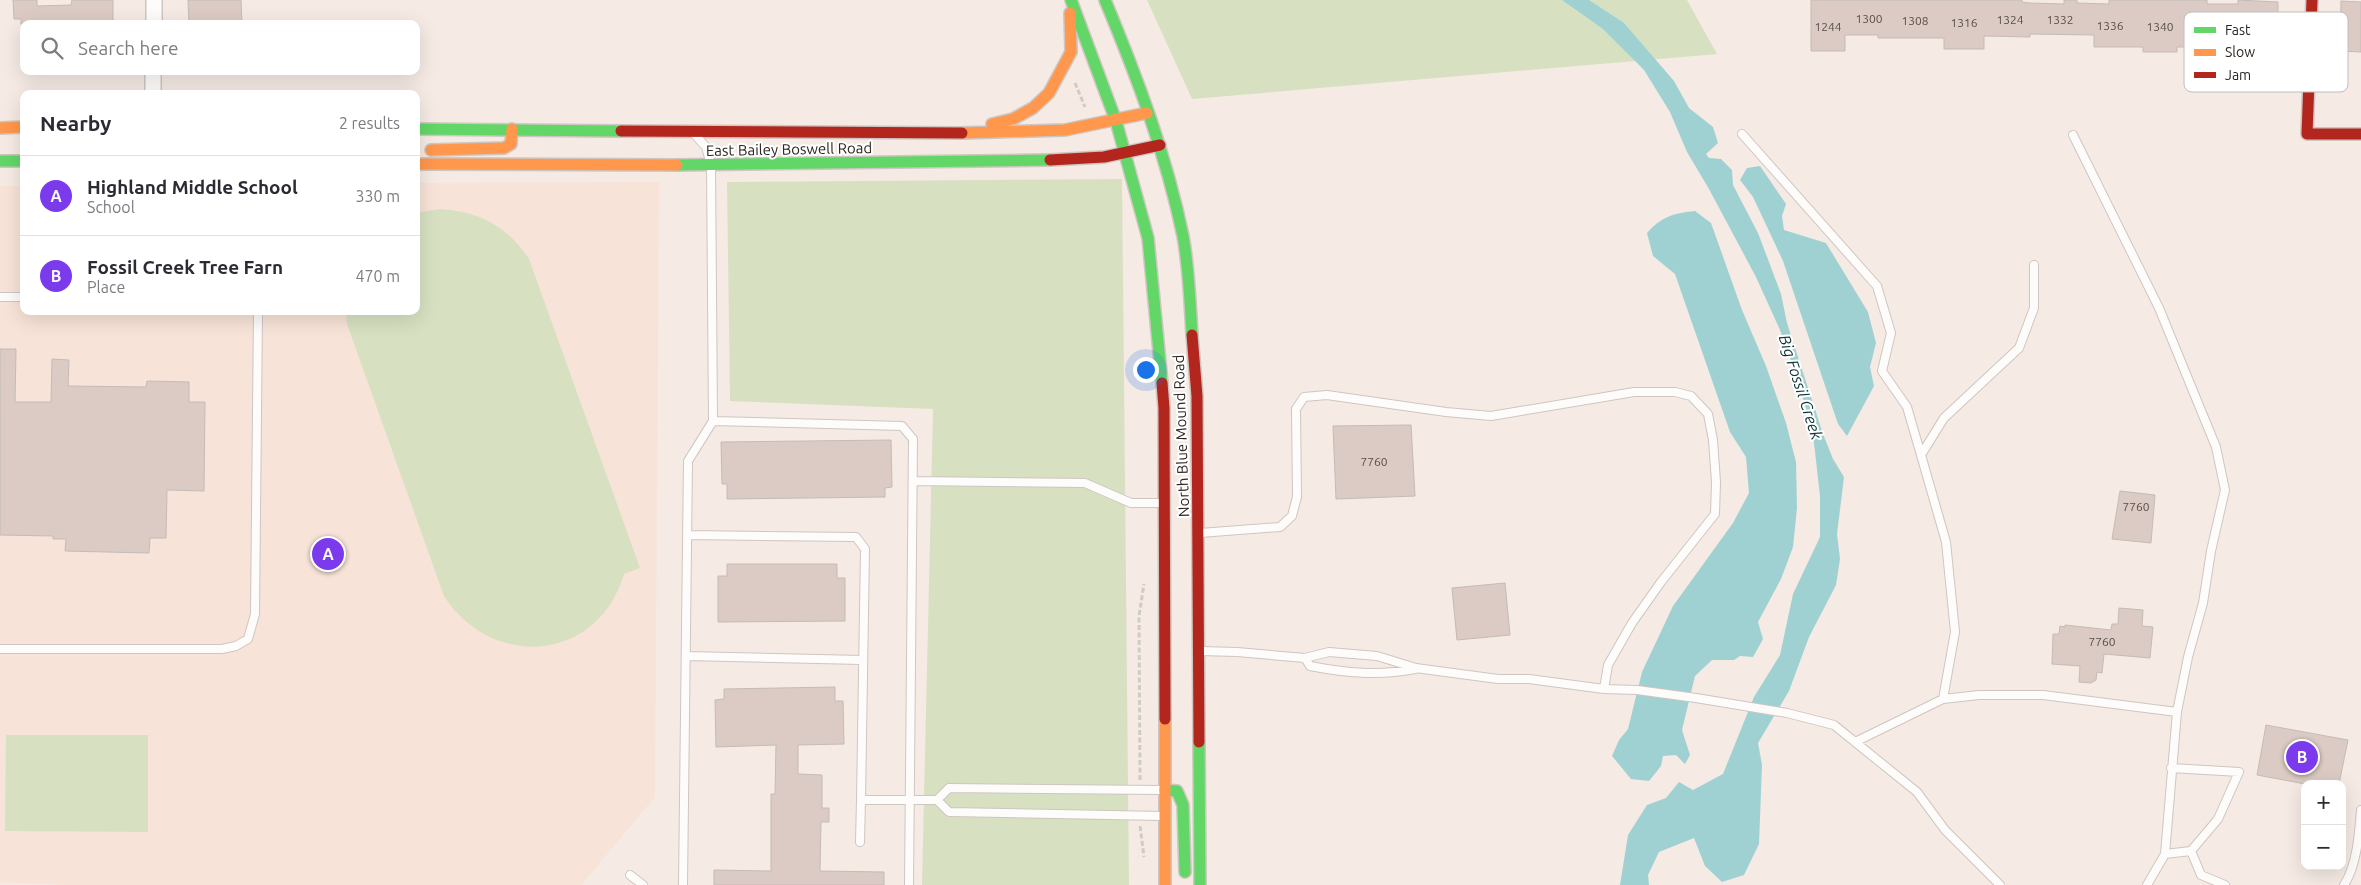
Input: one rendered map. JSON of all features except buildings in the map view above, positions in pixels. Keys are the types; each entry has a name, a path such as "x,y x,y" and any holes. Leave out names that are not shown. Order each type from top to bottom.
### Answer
{"main road":[{"name":"North Blue Mound Road","path":"1070,0 1116,120 1126,151 1148,238 1164,408 1166,503 1165,885"},
{"name":"North Blue Mound Road","path":"951,133 1013,119 1033,108 1049,93 1071,52 1070,0"},
{"name":"North Blue Mound Road","path":"1105,0 1129,58 1147,113 1160,145 1183,237 1189,291 1197,396 1200,885"},
{"path":"2309,92 2307,134 2361,134"},
{"name":"East Bailey Boswell Road","path":"420,129 951,133 1065,130 1147,113"},
{"path":"0,128 20,128"},
{"path":"420,152 504,148 511,144 512,129"},
{"name":"East Bailey Boswell Road","path":"420,164 710,165 1071,160 1104,157 1160,145"},
{"path":"0,161 20,161"},
{"path":"1165,790 1177,791 1183,805 1185,885"}],"street":[{"path":"154,0 154,20"},
{"path":"153,75 153,90"}],"lane":[{"path":"683,885 688,461 713,421 710,165 706,147 692,131"},
{"path":"1742,134 1877,286 1892,333 1882,371 1907,407 1946,542 1955,632 1943,699"},
{"path":"2073,135 2166,325 2216,447 2225,490 2210,551 2203,603 2188,657 2177,712 2165,854 2147,885"},
{"path":"1921,455 1944,418 2019,348 2034,308 2034,265"},
{"path":"0,297 20,297"},
{"path":"0,649 222,649 236,646 248,639 254,614 258,315"},
{"path":"1199,533 1280,527 1292,516 1297,498 1296,409 1304,397 1327,395 1446,412 1491,416 1634,392 1675,392 1691,396 1708,414 1712,431 1716,482 1714,514 1632,623 1608,665 1604,689"},
{"path":"713,421 902,426 913,439 909,885"},
{"path":"913,481 1085,484 1131,503 1166,503"},
{"path":"688,535 856,537 865,549 860,842"},
{"path":"1200,651 1304,658 1329,652 1377,656 1420,668 1498,679 1529,679 1696,698 1788,713 1834,725 1917,792 1945,830 2000,885"},
{"path":"686,656 862,660"},
{"path":"1304,658 1310,666 1339,672 1388,674 1420,668"},
{"path":"1855,742 1943,699 1979,695 2043,695 2177,712"},
{"path":"2165,854 2191,851 2218,819 2239,772 2171,768"},
{"path":"860,800 937,800 949,788 1165,790"},
{"path":"937,800 949,812 1165,816"},
{"path":"2344,885 2349,878 2356,847 2361,810"},
{"path":"2191,851 2201,875 2226,885"},
{"path":"630,875 643,885"}],"path":[{"path":"1075,82 1086,111"},
{"path":"1140,790 1139,616 1145,577"},
{"path":"1140,816 1140,830 1145,859"}],"shaded area":[{"path":"659,182 655,797 581,885 72,885 0,882 0,186 20,186 20,315 420,315 420,183"}],"green space":[{"path":"1147,0 1687,0 1717,54 1192,99"},
{"path":"1122,179 1129,885 922,885 933,409 730,401 727,182"},
{"path":"440,209 454,210 480,217 512,238 529,259 640,568 624,574 611,603 592,625 569,639 543,646 516,645 489,637 465,620 444,596 347,324 346,315 420,315 420,212"},
{"path":"6,735 148,735 148,832 5,831"}],"water":[{"name":"Big Fossil Creek","path":"1562,0 1589,0 1624,23 1674,81 1689,108 1713,127 1718,143 1706,154 1709,158 1721,159 1732,170 1733,185 1758,233 1781,294 1787,323 1823,434 1833,459 1844,477 1837,534 1840,559 1836,585 1809,637 1789,691 1758,743 1762,765 1759,844 1744,875 1722,882 1705,866 1694,838 1659,852 1648,875 1649,885 1620,885 1628,835 1647,805 1666,798 1679,782 1693,790 1723,774 1754,697 1780,655 1793,594 1820,537 1820,496 1813,434 1798,380 1780,330 1756,277 1687,152 1670,112 1644,70 1603,29"},
{"path":"1760,166 1786,204 1782,216 1784,230 1826,243 1868,312 1876,343 1870,367 1874,386 1847,436 1838,424 1783,261 1753,197 1740,180 1747,168"},
{"path":"1695,211 1711,223 1742,310 1766,366 1786,423 1796,462 1797,508 1793,547 1781,579 1758,622 1763,639 1753,657 1740,656 1734,660 1712,660 1695,676 1682,730 1690,755 1685,764 1676,755 1663,756 1661,766 1649,781 1631,779 1612,756 1619,740 1628,729 1642,672 1673,606 1733,523 1749,493 1746,457 1730,432 1675,274 1653,256 1647,233 1657,223 1668,217"}],"traffic: fast":[{"path":"1071,0 1116,121 1148,238 1162,383"},
{"path":"1105,0 1150,116 1176,205 1187,260 1192,335"},
{"path":"420,129 621,131"},
{"path":"677,165 1050,160"},
{"path":"0,161 20,161"},
{"path":"1199,742 1200,885"},
{"path":"1165,790 1177,791 1183,805 1185,872"}],"traffic: slow":[{"path":"992,124 1013,119 1033,108 1049,93 1071,52 1070,13"},
{"path":"962,133 1065,130 1147,113"},
{"path":"0,128 20,127"},
{"path":"431,150 504,148 511,144 512,129"},
{"path":"420,164 677,165"},
{"path":"1165,719 1165,885"}],"traffic: jam":[{"path":"2312,0 2312,12"},
{"path":"2309,92 2307,134 2361,134"},
{"path":"621,131 962,133"},
{"path":"1050,160 1104,157 1160,145"},
{"path":"1192,335 1197,396 1199,742"},
{"path":"1162,383 1164,408 1165,719"}],"place":[{"name":"Highland Middle School","path":"328,554"},
{"name":"Fossil Creek Tree Farn","path":"2302,757"}]}
